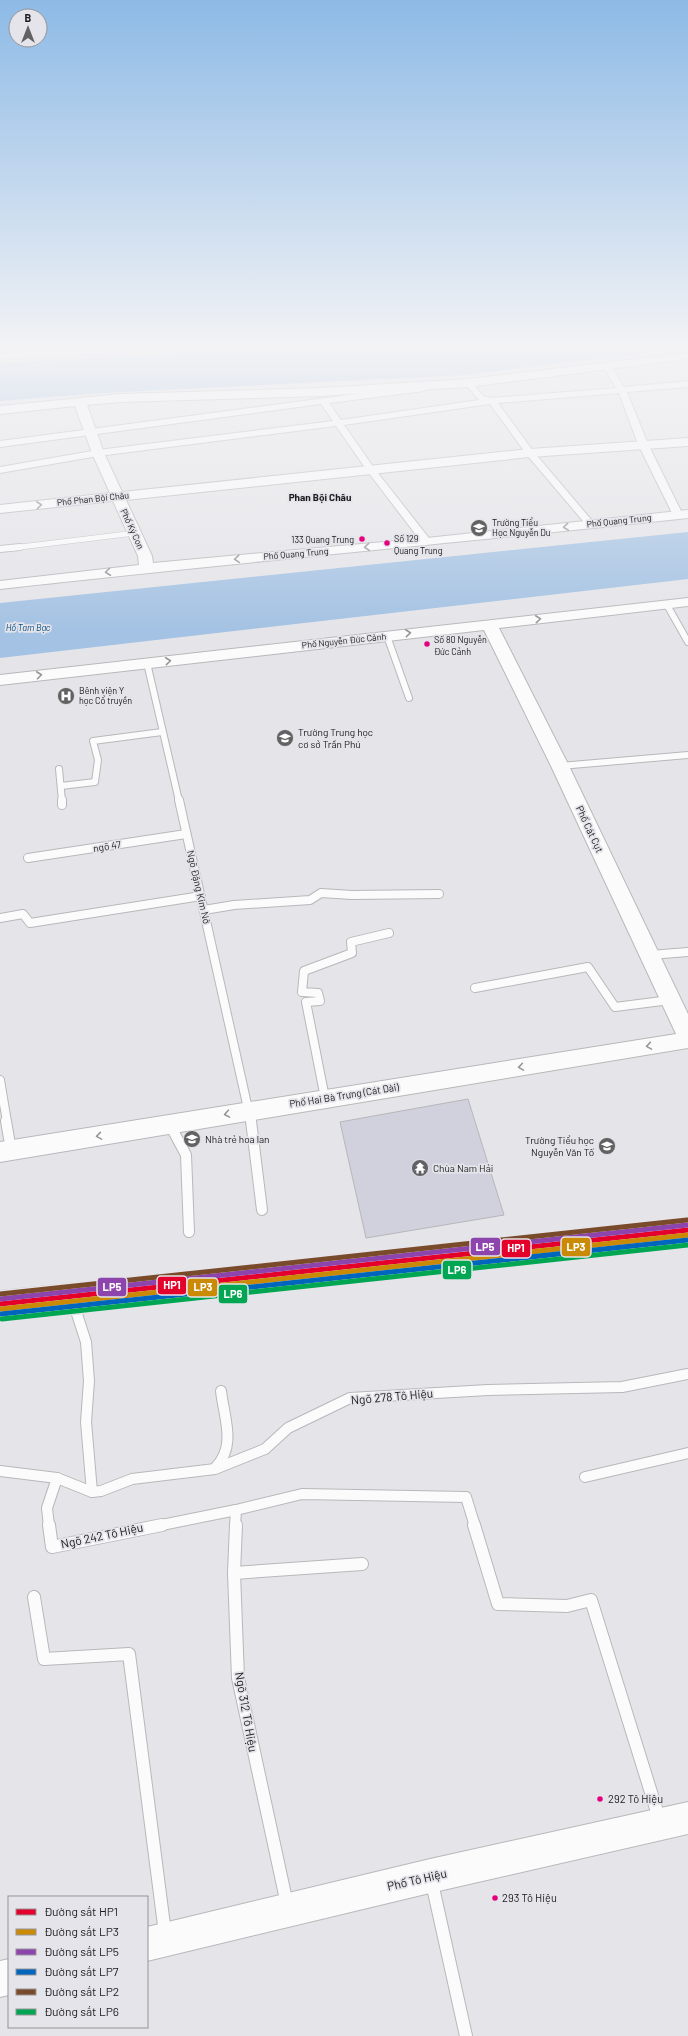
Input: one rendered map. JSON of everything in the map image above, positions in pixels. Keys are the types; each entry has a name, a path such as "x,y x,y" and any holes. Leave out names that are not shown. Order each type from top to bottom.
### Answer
{"street":[{"path":"0,444 21,441"},
{"name":"Phố Ký Con","path":"94,441 117,497 145,556 147,568"},
{"path":"0,470 98,453 194,441"},
{"path":"351,441 371,470 427,542"},
{"path":"521,441 591,525"},
{"path":"641,441 683,514"},
{"name":"Phố Phan Bội Châu","path":"0,509 530,453 688,442"},
{"name":"Phố Quang Trung","path":"0,585 147,568 427,542 683,514"},
{"name":"Phố Nguyễn Đức Cảnh","path":"0,680 688,602"},
{"name":"Phố Cát Cụt","path":"489,624 560,766 688,1036"},
{"name":"Phố Hai Bà Trưng (Cát Dài)","path":"5,1151 688,1040"},
{"name":"Phố Tô Hiệu","path":"157,1942 430,1876 674,1821"}],"lane":[{"path":"0,549 135,533"},
{"path":"667,605 688,642"},
{"path":"388,636 409,698"},
{"name":"Ngõ Đặng Kim Nở","path":"148,663 162,732 250,1110 262,1210"},
{"path":"61,786 94,782 98,760 93,741 162,732"},
{"path":"560,766 688,755"},
{"path":"59,769 62,805"},
{"name":"ngõ 47","path":"28,858 186,834"},
{"path":"204,910 234,905 310,900 321,893 352,895 439,894"},
{"path":"0,918 23,914 30,923 201,896"},
{"path":"325,1098 314,1049 306,1002 320,1001 318,993 302,992 304,971 352,954 351,942 389,933"},
{"path":"649,955 688,952"},
{"path":"475,988 588,968 615,1007 670,1000"},
{"path":"0,1080 5,1151"},
{"path":"170,1124 186,1155 189,1232"},
{"path":"0,1296 688,1225"},
{"path":"0,1316 688,1242"},
{"path":"0,1471 57,1478 92,1492 86,1422 90,1381 86,1342 75,1308"},
{"name":"Ngõ 278 Tô Hiệu","path":"92,1492 101,1491 132,1479 214,1469 265,1449 288,1428 350,1398 488,1390 622,1387 688,1374"},
{"path":"214,1469 225,1457 227,1430 222,1408 221,1391"},
{"path":"585,1477 688,1453"},
{"name":"Ngõ 242 Tô Hiệu","path":"57,1478 47,1508 52,1547 160,1524 236,1510"},
{"path":"236,1510 302,1494 466,1498 484,1552 498,1604 567,1606 591,1600 674,1821"},
{"name":"Ngõ 312 Tô Hiệu","path":"236,1510 234,1573 238,1678 288,1910"},
{"path":"234,1573 362,1564"},
{"path":"34,1597 44,1659 129,1654 157,1942"},
{"path":"430,1876 466,2036"}],"water":[{"name":"Hồ Tam Bạc","path":"688,532 688,579 0,658 0,603"}],"building":[{"name":"Chùa Nam Hải","path":"468,1099 504,1215 366,1238 340,1122"}],"rail line":[{"name":"LP2","path":"0,1294 687,1220"},
{"name":"LP5","path":"0,1299 687,1225"},
{"name":"HP1","path":"0,1304 688,1230"},
{"name":"LP3","path":"1,1309 688,1235"},
{"name":"LP7","path":"1,1314 688,1240"},
{"name":"LP6","path":"2,1319 688,1245"}],"place":[{"name":"Trường Tiểu Học Nguyễn Du","path":"479,528"},
{"name":"133 Quang Trung","path":"362,539"},
{"name":"Số 129 Quang Trung","path":"387,543"},
{"name":"Số 80 Nguyễn Đức Cảnh","path":"427,644"},
{"name":"Bênh viện Y học Cổ truyền","path":"66,696"},
{"name":"Trường Trung học cơ sở Trần Phú","path":"285,738"},
{"name":"Nhà trẻ hoa lan","path":"192,1139"},
{"name":"Trường Tiểu học Nguyễn Văn Tố","path":"607,1146"},
{"name":"Chùa Nam Hải","path":"420,1168"},
{"name":"292 Tô Hiệu","path":"600,1799"},
{"name":"293 Tô Hiệu","path":"495,1898"}],"district":[{"name":"Phan Bội Châu","path":"320,497"}]}
